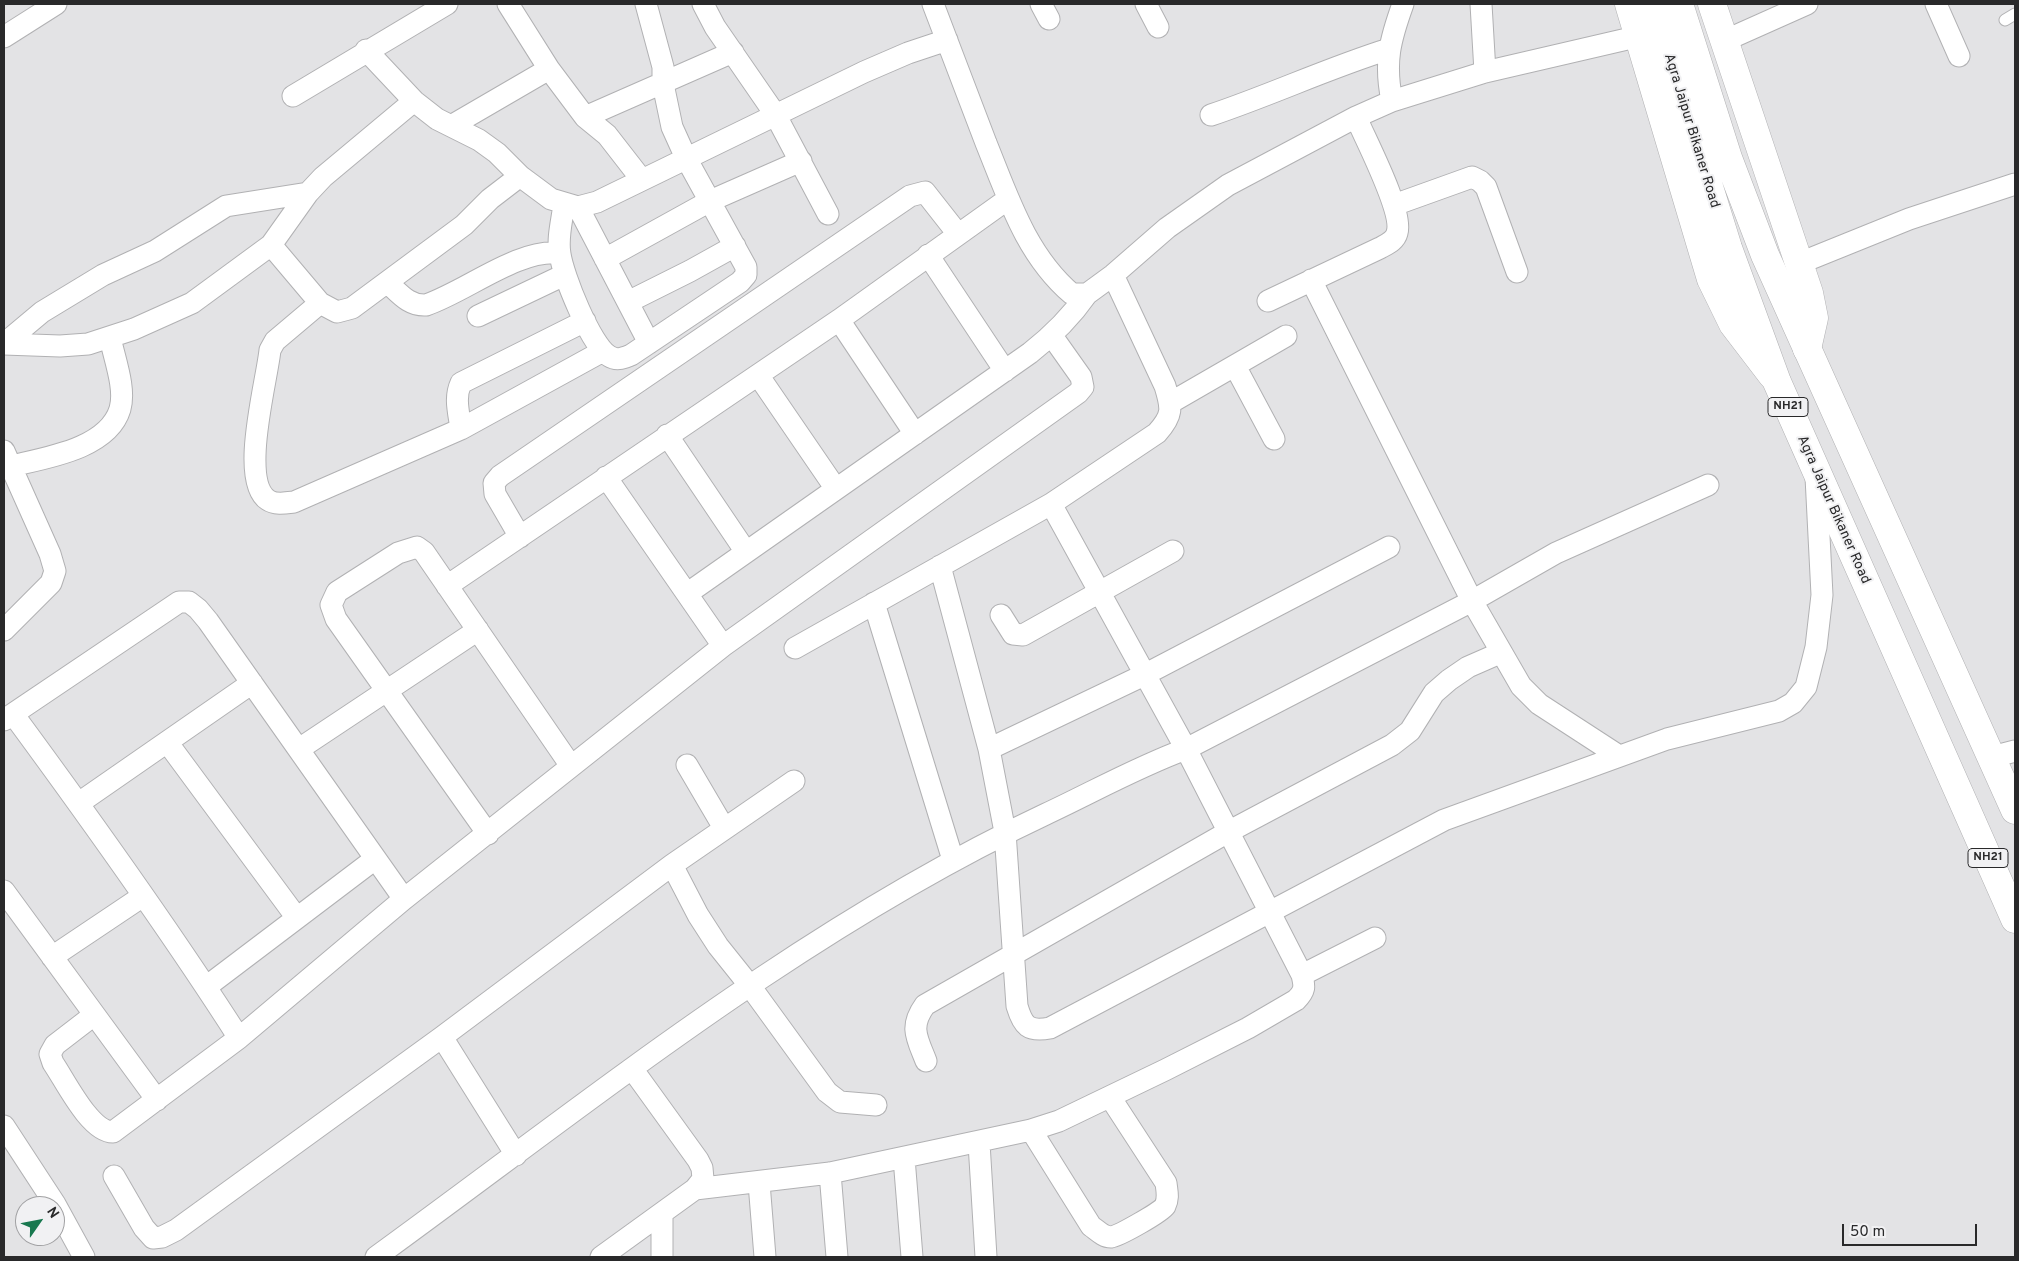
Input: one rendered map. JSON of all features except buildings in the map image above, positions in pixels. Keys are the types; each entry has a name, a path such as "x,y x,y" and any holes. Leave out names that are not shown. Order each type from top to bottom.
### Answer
{"main road":[{"path":"1629,4 1649,33"},
{"name":"Agra Jaipur Bikaner Road","path":"1652,4 1649,33 1777,382 2015,919"},
{"name":"Agra Jaipur Bikaner Road","path":"1679,4 1728,158 1765,255 1807,349 2003,763 2015,810"},
{"path":"1712,4 1800,263 1814,318 1807,349"}],"street":[{"path":"4,37 56,4"},
{"path":"293,96 366,50 447,4"},
{"path":"508,4 549,69 585,116 607,135 642,180"},
{"path":"571,205 558,241 564,275 585,321 602,351 610,357 619,360 631,356 740,282 746,275 746,267 686,158 672,127 663,84 663,67 646,4"},
{"path":"703,4 775,114 828,214"},
{"path":"933,4 1008,199 1030,246 1055,280 1072,294 1087,294"},
{"path":"1146,4 1158,27"},
{"path":"1392,101 1387,78 1389,49 1403,4"},
{"path":"1481,4 1485,72"},
{"path":"1724,41 1807,4"},
{"path":"1936,4 1959,56"},
{"path":"688,593 1052,336 1072,316 1087,294 1114,274 1168,228 1228,184 1356,117 1392,101 1485,72 1649,33"},
{"path":"366,50 414,101 437,119 497,153 520,176 551,199 571,205 597,202 887,61 947,40"},
{"path":"1211,116 1257,100 1338,65 1389,49"},
{"path":"585,116 663,84 733,52"},
{"path":"451,126 549,69"},
{"path":"4,344 60,346 88,344 134,329 192,303 271,245 308,193 323,176 414,101"},
{"path":"1268,301 1392,242 1397,234 1398,222 1394,205 1356,117"},
{"path":"605,259 710,201 801,161"},
{"path":"271,245 320,303 336,312 352,308 464,225 490,198 520,176"},
{"path":"1394,205 1472,178 1480,181 1486,187 1517,272"},
{"path":"1800,263 1908,219 2015,184"},
{"path":"520,537 495,494 494,483 500,476 910,196 925,192 958,234"},
{"path":"4,344 25,325 57,302 103,275 155,251 226,206 308,193"},
{"path":"448,586 667,435 839,320 1008,199"},
{"path":"571,205 605,259 649,343"},
{"path":"628,302 735,246"},
{"path":"388,283 409,302 417,306 426,305 537,253 559,253"},
{"path":"928,255 1005,371"},
{"path":"795,648 1051,504 1157,433 1170,414 1170,403 1114,274"},
{"path":"478,316 564,275"},
{"path":"1311,280 1472,601 1500,653 1521,686 1539,704 1620,756"},
{"path":"320,303 276,341 270,350 253,467 261,493 268,501 278,504 294,502 461,429 602,351"},
{"path":"839,320 915,434"},
{"path":"461,429 457,392 461,383 585,321"},
{"path":"94,1015 55,1045 50,1054 53,1063 94,1124 104,1132 113,1132 239,1038 404,899 723,646 1078,393 1083,387 1081,377 1052,336"},
{"path":"1170,403 1286,336"},
{"path":"4,630 51,583 55,571 50,554 9,471 66,452 98,437 113,424 120,409 121,389 110,337"},
{"path":"1235,366 1274,438"},
{"path":"758,375 836,489"},
{"path":"667,435 746,552"},
{"path":"940,566 989,750 1005,832 1017,1006 1021,1019 1028,1027 1037,1031 1050,1028 1444,820 1620,756 1708,727 1779,712 1793,703 1806,687 1816,647 1822,595 1816,471"},
{"path":"606,477 723,646"},
{"path":"376,1257 750,986 883,900 1005,832 1138,768 1186,749 1472,601 1556,553 1708,485"},
{"path":"695,1189 830,1173 980,1143 1059,1121 1209,1049 1296,1000 1303,993 1305,986 1302,975 1186,749 1051,504"},
{"path":"488,834 336,619 331,605 337,592 398,553 417,547 424,552 571,766"},
{"path":"989,750 1144,675 1389,547"},
{"path":"1001,615 1013,634 1023,635 1173,551"},
{"path":"239,1038 79,803 8,717 179,602 189,602 198,609 252,683 404,899"},
{"path":"874,603 953,860"},
{"path":"299,749 478,630"},
{"path":"926,1061 916,1030 916,1018 925,1005 1228,832 1392,745 1410,732 1434,693 1449,680 1468,667 1500,653"},
{"path":"79,803 252,683"},
{"path":"167,742 297,918"},
{"path":"687,765 724,828"},
{"path":"114,1176 144,1228 153,1238 162,1237 184,1224 442,1037 672,865 794,781"},
{"path":"206,987 375,859"},
{"path":"672,865 698,915 718,946 750,986 827,1092 840,1102 876,1105"},
{"path":"4,891 157,1100"},
{"path":"52,957 144,896"},
{"path":"1302,975 1375,938"},
{"path":"442,1037 516,1155"},
{"path":"601,1257 695,1189 703,1179 702,1168 633,1070"},
{"path":"1031,1130 1091,1226 1101,1234 1111,1237 1122,1233 1164,1208 1168,1197 1166,1183 1110,1097"},
{"path":"4,1126 54,1204 84,1257"},
{"path":"980,1143 986,1257"},
{"path":"904,1158 912,1257"},
{"path":"830,1173 837,1257"},
{"path":"758,1183 765,1257"},
{"path":"662,1213 662,1257"}],"lane":[{"path":"2005,20 2015,14"}]}
